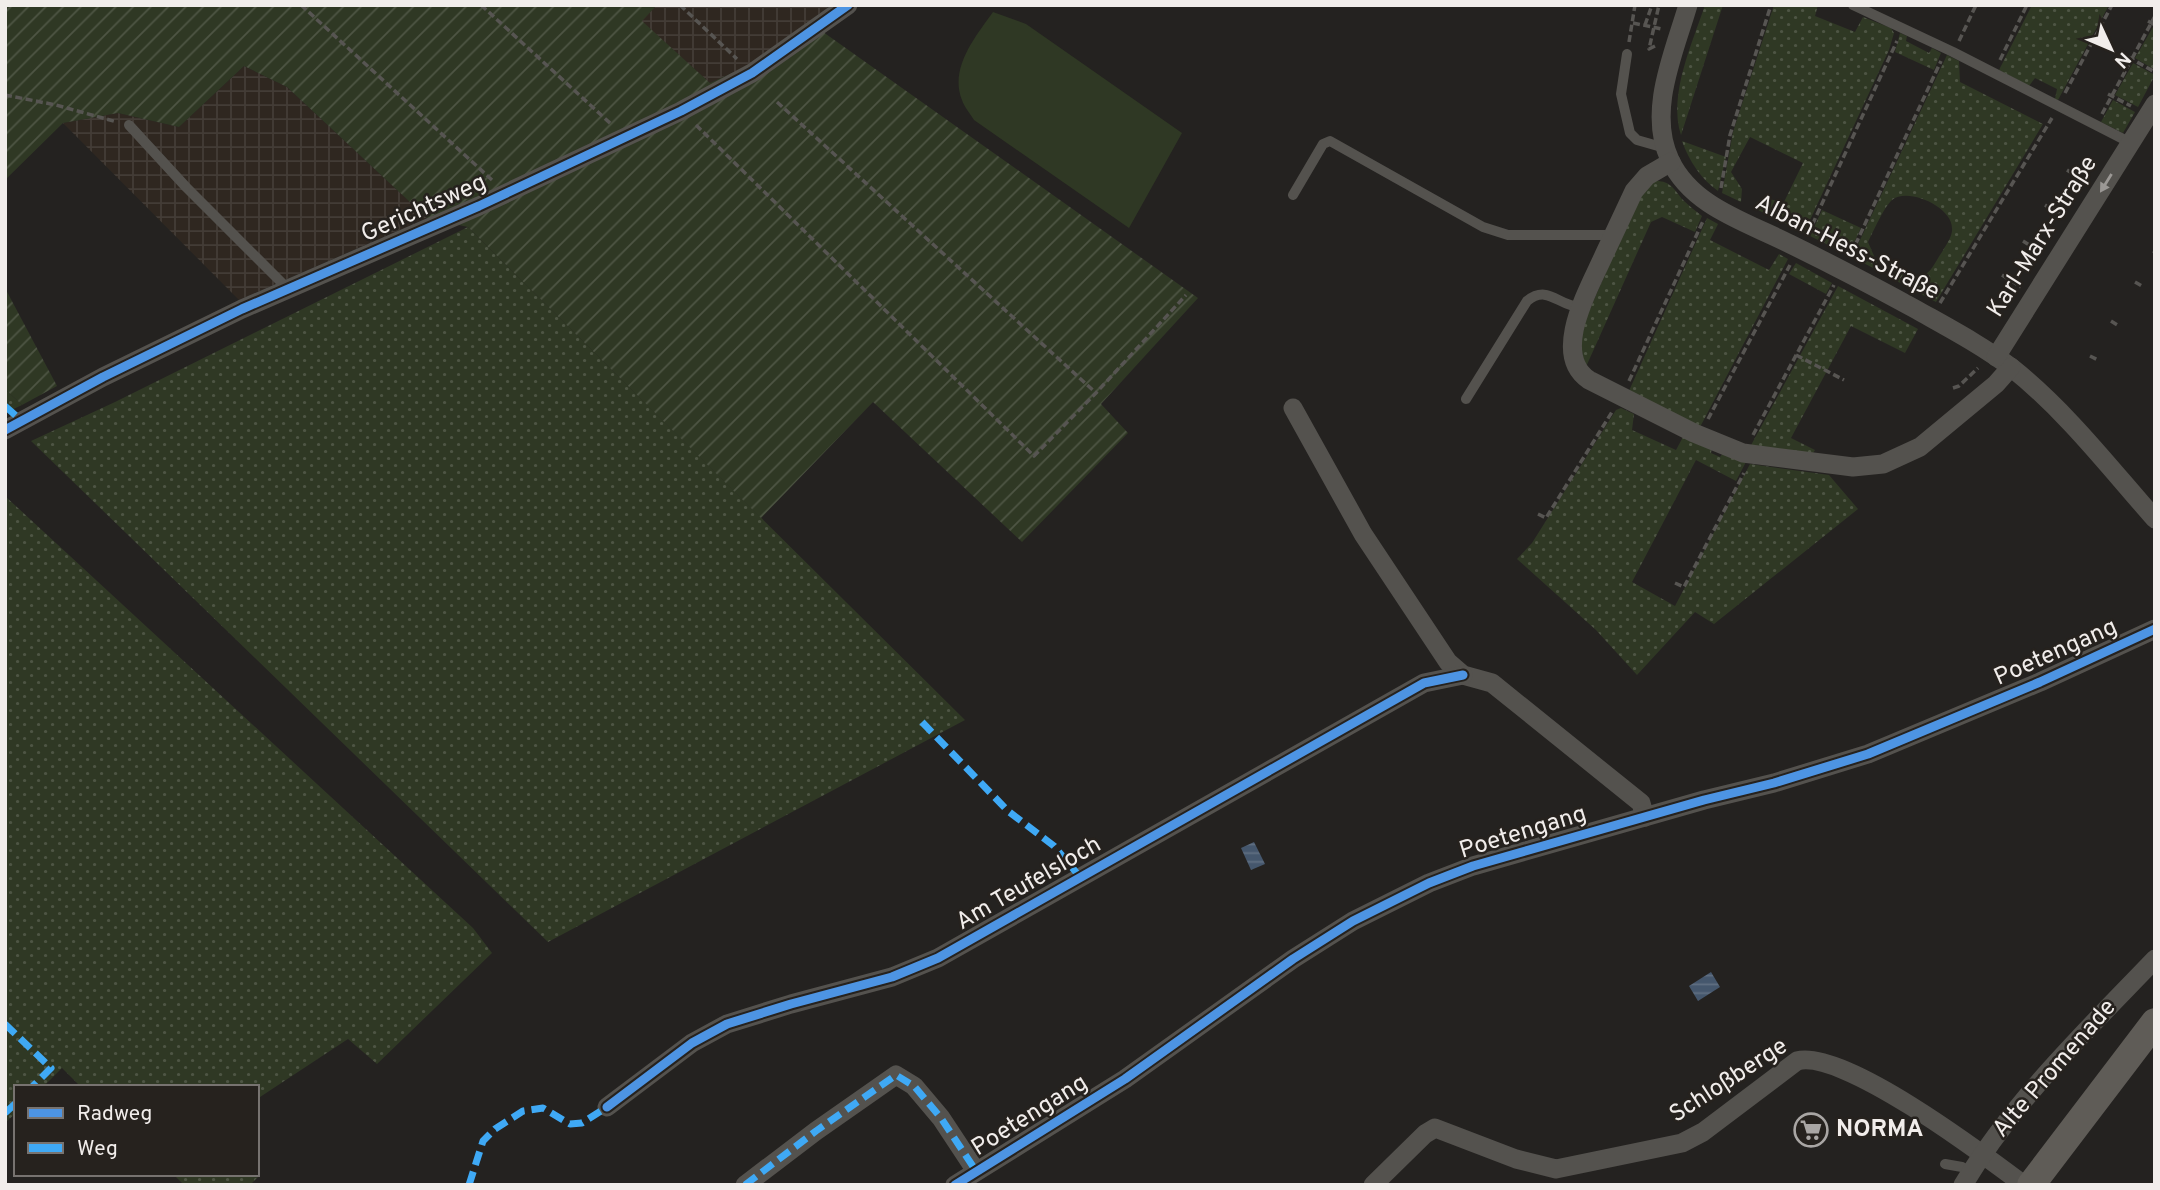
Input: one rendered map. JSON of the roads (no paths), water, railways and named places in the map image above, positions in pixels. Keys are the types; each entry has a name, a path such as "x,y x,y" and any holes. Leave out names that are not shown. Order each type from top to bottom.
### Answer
{"main road":[{"name":"Alte Promenade","path":"2031,1185 2155,1022"}],"street":[{"name":"Gerichtsweg","path":"5,430 103,377 288,289 507,193 681,111 752,74 848,5"},
{"path":"1688,5 1664,84 1662,120 1668,155 1654,172 1638,185 1580,307 1573,339 1577,369 1589,380 1694,433 1753,456 1853,467 1883,464 1931,439 1996,384 1997,362"},
{"name":"Karl-Marx-Straße","path":"1997,362 2131,144 2147,108"},
{"name":"Alban-Hess-Straße","path":"1668,155 1691,188 1712,206 1843,270 1931,318 1997,362 2061,414 2155,519"},
{"path":"1293,408 1363,534 1448,662 1464,675 1492,683 1641,803 1645,817"},
{"name":"Poetengang","path":"955,1185 1135,1073 1293,959 1382,906 1429,883 1473,866 1774,783 1868,754 2040,682 2155,629"},
{"name":"Am Teufelsloch","path":"607,1107 692,1042 727,1024 892,978 938,958 1424,684 1464,675"},
{"name":"Alte Promenade","path":"1966,1178 2038,1081 2155,959"},
{"name":"Schloßberge","path":"1373,1185 1425,1134 1435,1128 1516,1159 1556,1169 1682,1143 1703,1132 1797,1060 1806,1058 1843,1069 1903,1108 1983,1154 2024,1185"},
{"name":"Poetengang","path":"745,1185 896,1075 914,1086 941,1118 976,1171"}],"lane":[{"name":"Karl-Marx-Straße","path":"1853,5 1953,52 2131,144"},
{"path":"1627,54 1620,94 1630,133 1668,155"},
{"path":"129,125 186,187 288,289"},
{"path":"1293,195 1323,144 1330,141 1483,227 1508,235 1614,235"},
{"path":"1466,400 1527,301 1541,293 1570,307 1580,307"},
{"path":"1945,1164 1962,1167 1966,1178"}],"water":[{"path":"1254,842 1265,864 1251,870 1241,848"},
{"path":"1711,972 1720,987 1698,1001 1689,986"}],"place":[{"name":"NORMA","path":"1811,1130"}]}
